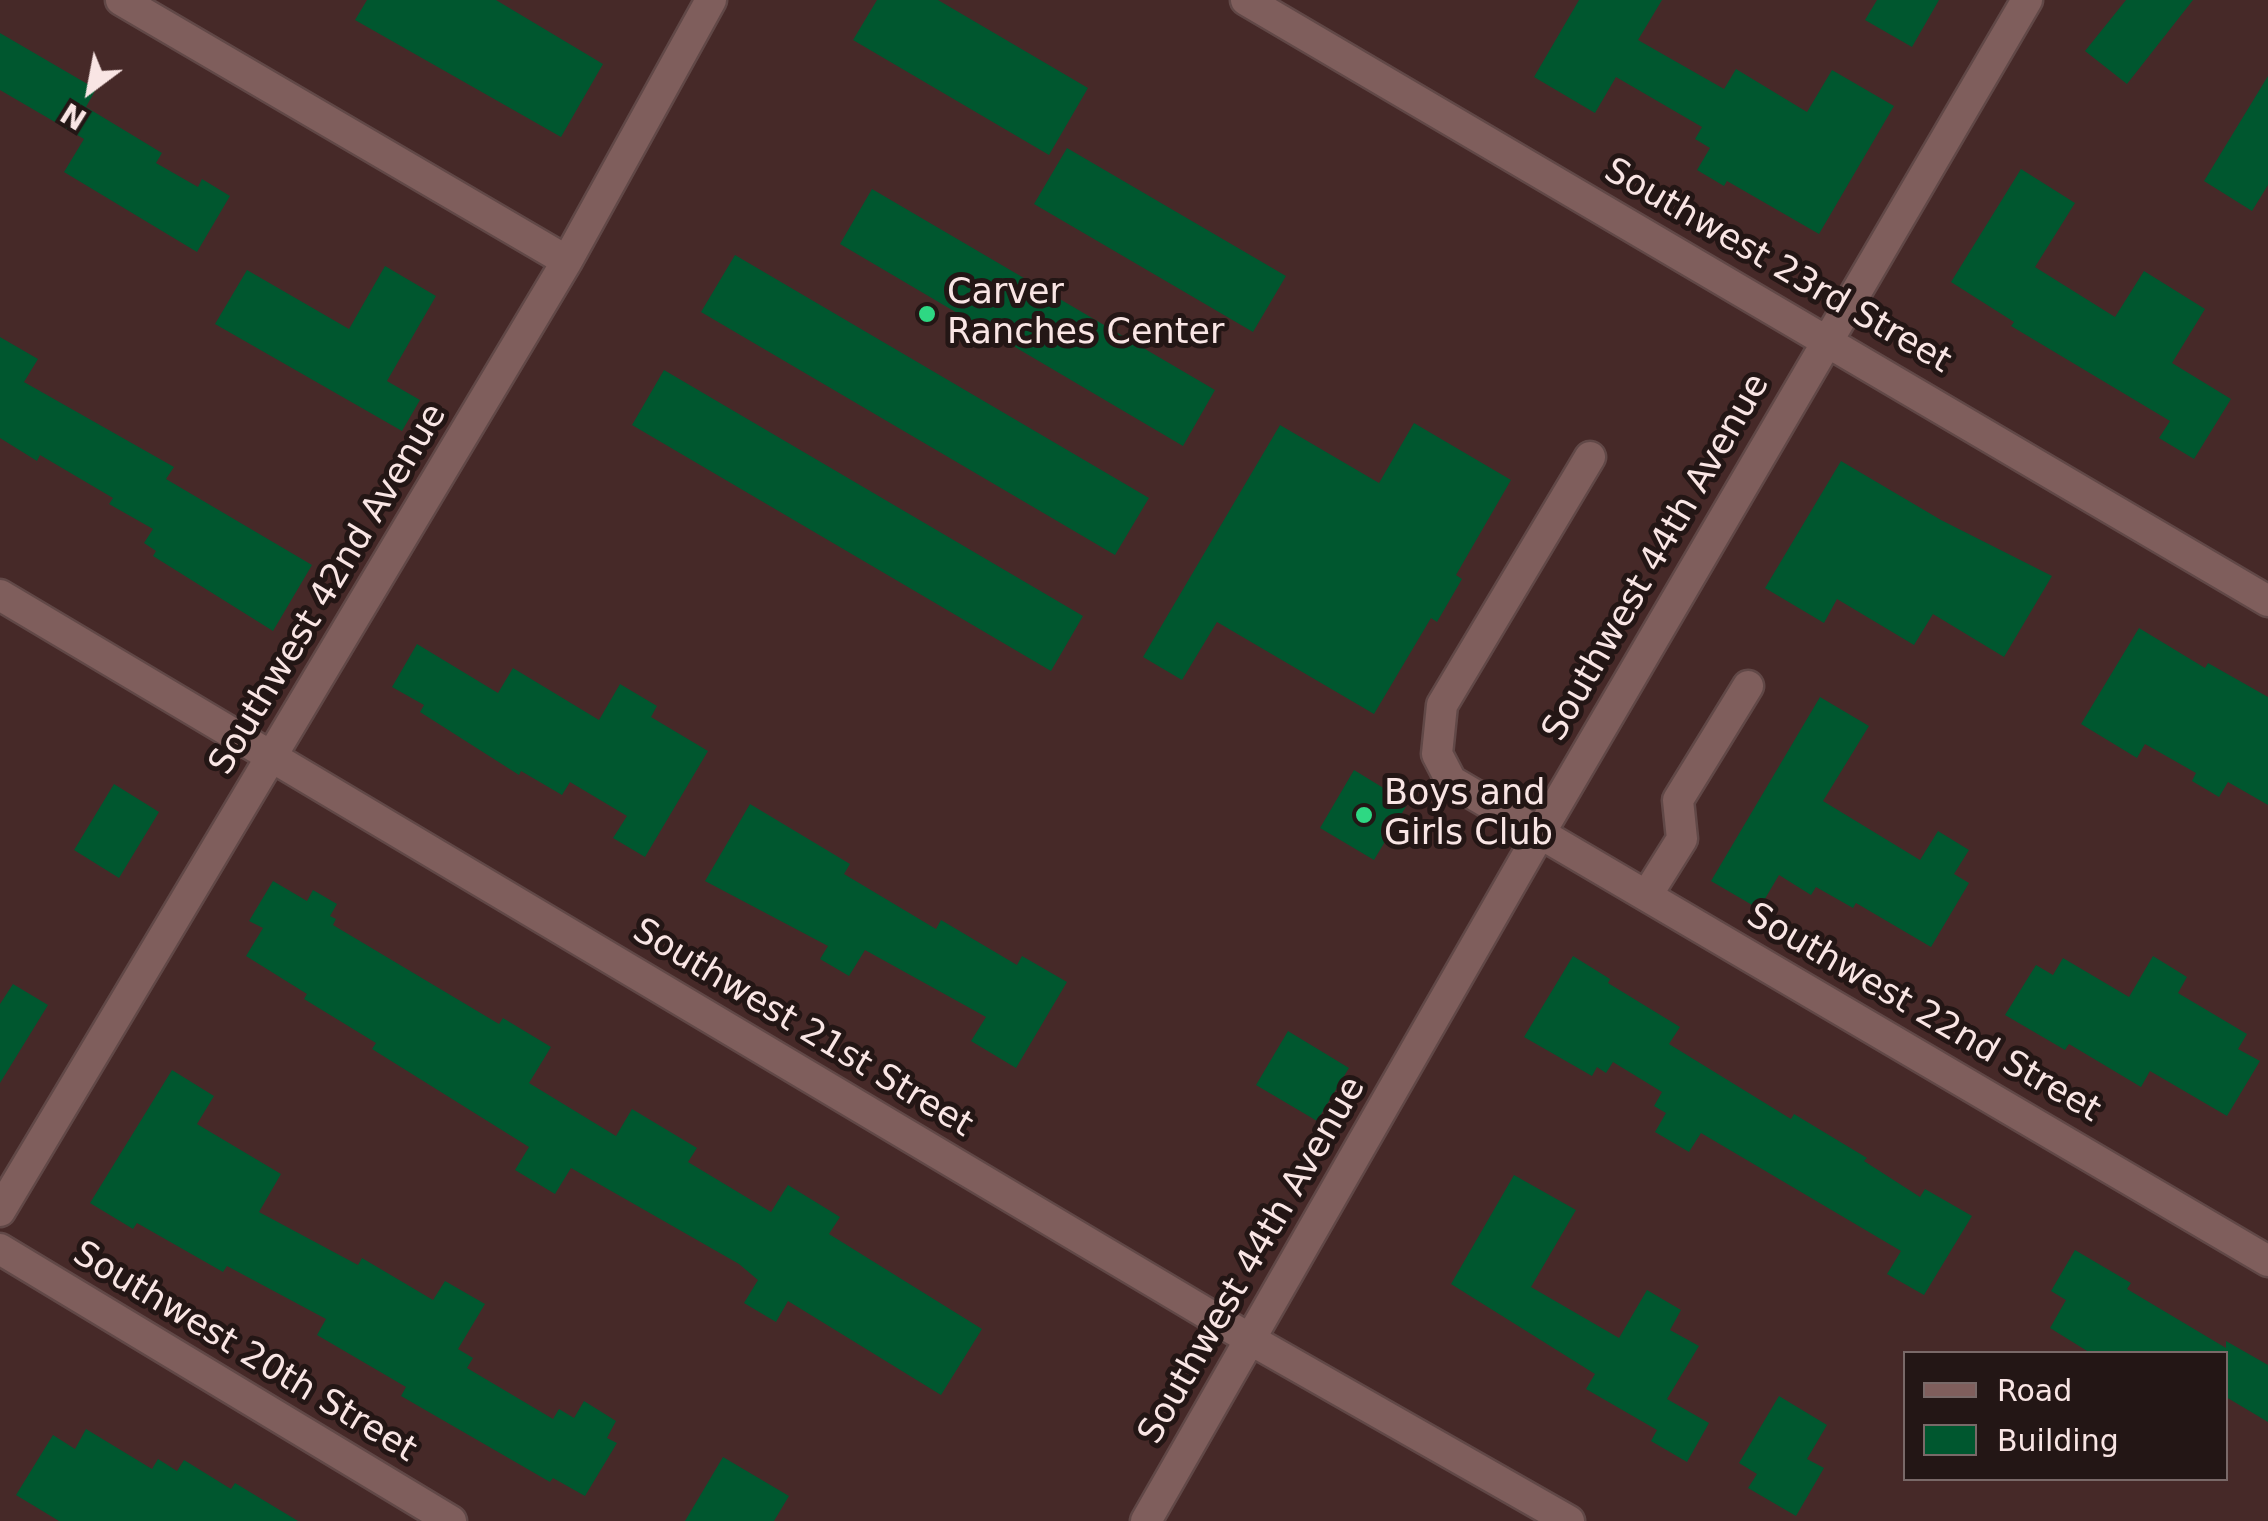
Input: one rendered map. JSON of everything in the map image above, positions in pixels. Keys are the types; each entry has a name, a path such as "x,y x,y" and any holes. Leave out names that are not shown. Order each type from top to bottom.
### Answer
{"street":[{"path":"121,0 566,261"},
{"name":"Southwest 42nd Avenue","path":"0,1211 273,759 566,261 711,0"},
{"name":"Southwest 23rd Street","path":"1246,0 2268,601"},
{"name":"Southwest 44th Avenue","path":"1146,1521 1253,1341 1540,833 2028,0"},
{"name":"Southwest 22nd Street","path":"1590,457 1442,705 1436,754 1452,781 2268,1261"},
{"name":"Southwest 21st Street","path":"0,595 1253,1341 1569,1521"},
{"path":"1646,895 1682,839 1678,800 1748,686"},
{"name":"Southwest 20th Street","path":"0,1248 451,1521"}],"building":[{"path":"367,0 496,0 603,64 561,137 355,20"},
{"path":"877,0 938,0 1088,88 1049,155 853,40"},
{"path":"1579,0 1662,0 1638,40 1724,89 1736,69 1807,112 1832,70 1894,106 1819,234 1727,181 1724,186 1697,170 1710,148 1695,139 1702,127 1616,77 1595,113 1534,77"},
{"path":"1877,0 1939,0 1912,47 1865,20"},
{"path":"2126,0 2193,0 2127,84 2085,51"},
{"path":"0,33 96,89 86,107 162,153 156,163 198,187 202,179 230,196 197,252 64,172 84,139 0,90"},
{"path":"2268,76 2268,185 2252,211 2204,181"},
{"path":"1067,148 1286,276 1253,332 1034,204"},
{"path":"2021,169 2075,203 2035,267 2115,317 2144,271 2205,309 2172,363 2231,399 2194,459 2159,438 2170,421 2011,326 2014,322 1951,282"},
{"path":"872,189 1215,390 1183,446 840,244"},
{"path":"735,255 1149,498 1115,555 701,312"},
{"path":"385,266 436,296 387,381 420,400 402,431 215,324 247,270 349,329"},
{"path":"0,337 38,359 24,382 174,467 166,479 312,565 273,631 153,556 156,551 144,543 153,529 109,504 113,498 40,455 37,461 0,438"},
{"path":"664,370 1083,616 1051,671 632,425"},
{"path":"1414,423 1511,480 1456,575 1462,579 1437,622 1431,618 1374,714 1217,622 1182,680 1143,657 1280,425 1379,483"},
{"path":"1841,461 1941,520 2052,576 2004,657 1933,614 1914,645 1837,599 1824,623 1765,588"},
{"path":"2139,628 2205,668 2208,663 2268,697 2268,805 2228,782 2219,797 2192,781 2196,773 2145,744 2137,758 2081,724"},
{"path":"417,644 498,693 513,668 599,720 620,684 657,706 651,717 708,751 645,857 613,838 627,816 570,782 562,795 521,771 519,775 420,712 424,705 392,687"},
{"path":"1820,697 1869,726 1823,801 1920,860 1938,831 1969,850 1954,874 1969,883 1931,947 1856,903 1853,908 1816,887 1811,895 1779,875 1759,909 1711,881"},
{"name":"Boys and Girls Club","path":"1354,770 1408,803 1374,860 1320,828"},
{"path":"114,784 159,812 119,878 74,850"},
{"path":"750,804 850,864 844,874 936,929 941,920 1017,965 1022,956 1067,982 1016,1068 971,1041 986,1017 865,950 849,976 820,959 828,946 705,881"},
{"path":"273,881 307,901 313,890 337,904 330,916 336,919 333,925 499,1024 503,1018 551,1047 529,1083 616,1136 632,1109 697,1148 688,1162 771,1212 788,1185 840,1217 829,1234 982,1329 941,1395 788,1301 776,1322 744,1303 758,1280 739,1264 571,1168 555,1194 515,1170 529,1147 372,1049 376,1043 304,999 307,994 246,956 263,928 249,921"},
{"path":"1573,956 1610,979 1608,983 1680,1027 1669,1044 1791,1119 1794,1114 1867,1158 1864,1161 1920,1197 1925,1189 1972,1216 1924,1295 1887,1274 1901,1251 1701,1133 1689,1152 1655,1132 1666,1113 1654,1106 1662,1092 1613,1062 1606,1073 1597,1067 1592,1076 1524,1037"},
{"path":"2153,956 2187,977 2178,993 2247,1034 2238,1049 2260,1061 2227,1116 2150,1071 2141,1087 2069,1044 2065,1050 2005,1015 2036,965 2053,975 2063,958 2129,997"},
{"path":"13,984 48,1005 0,1083 0,1004"},
{"path":"1288,1031 1349,1068 1317,1121 1256,1085"},
{"path":"172,1070 214,1096 197,1124 281,1174 259,1212 358,1265 362,1258 433,1300 445,1281 485,1304 458,1349 473,1358 467,1368 553,1419 559,1409 574,1418 584,1401 616,1421 607,1438 617,1443 585,1496 553,1478 550,1482 401,1396 406,1387 317,1335 326,1319 227,1266 223,1272 137,1223 133,1229 90,1203"},
{"path":"1514,1175 1576,1210 1531,1287 1619,1338 1647,1290 1681,1310 1670,1330 1699,1346 1667,1399 1709,1423 1687,1462 1651,1441 1657,1430 1586,1389 1595,1374 1451,1284"},
{"path":"2075,1250 2131,1283 2127,1289 2226,1348 2226,1341 2268,1365 2268,1422 2228,1398 2228,1351 2087,1351 2050,1328 2066,1300 2051,1291"},
{"path":"1779,1396 1827,1425 1807,1459 1824,1468 1796,1516 1748,1488 1757,1474 1739,1463"},
{"path":"86,1429 152,1469 158,1459 177,1471 184,1460 231,1489 235,1483 298,1521 59,1521 16,1495 53,1435 75,1449"},
{"path":"723,1457 789,1496 774,1521 685,1521"}],"place":[{"name":"Carver Ranches Center","path":"927,314"},
{"name":"Boys and Girls Club","path":"1364,815"}]}
